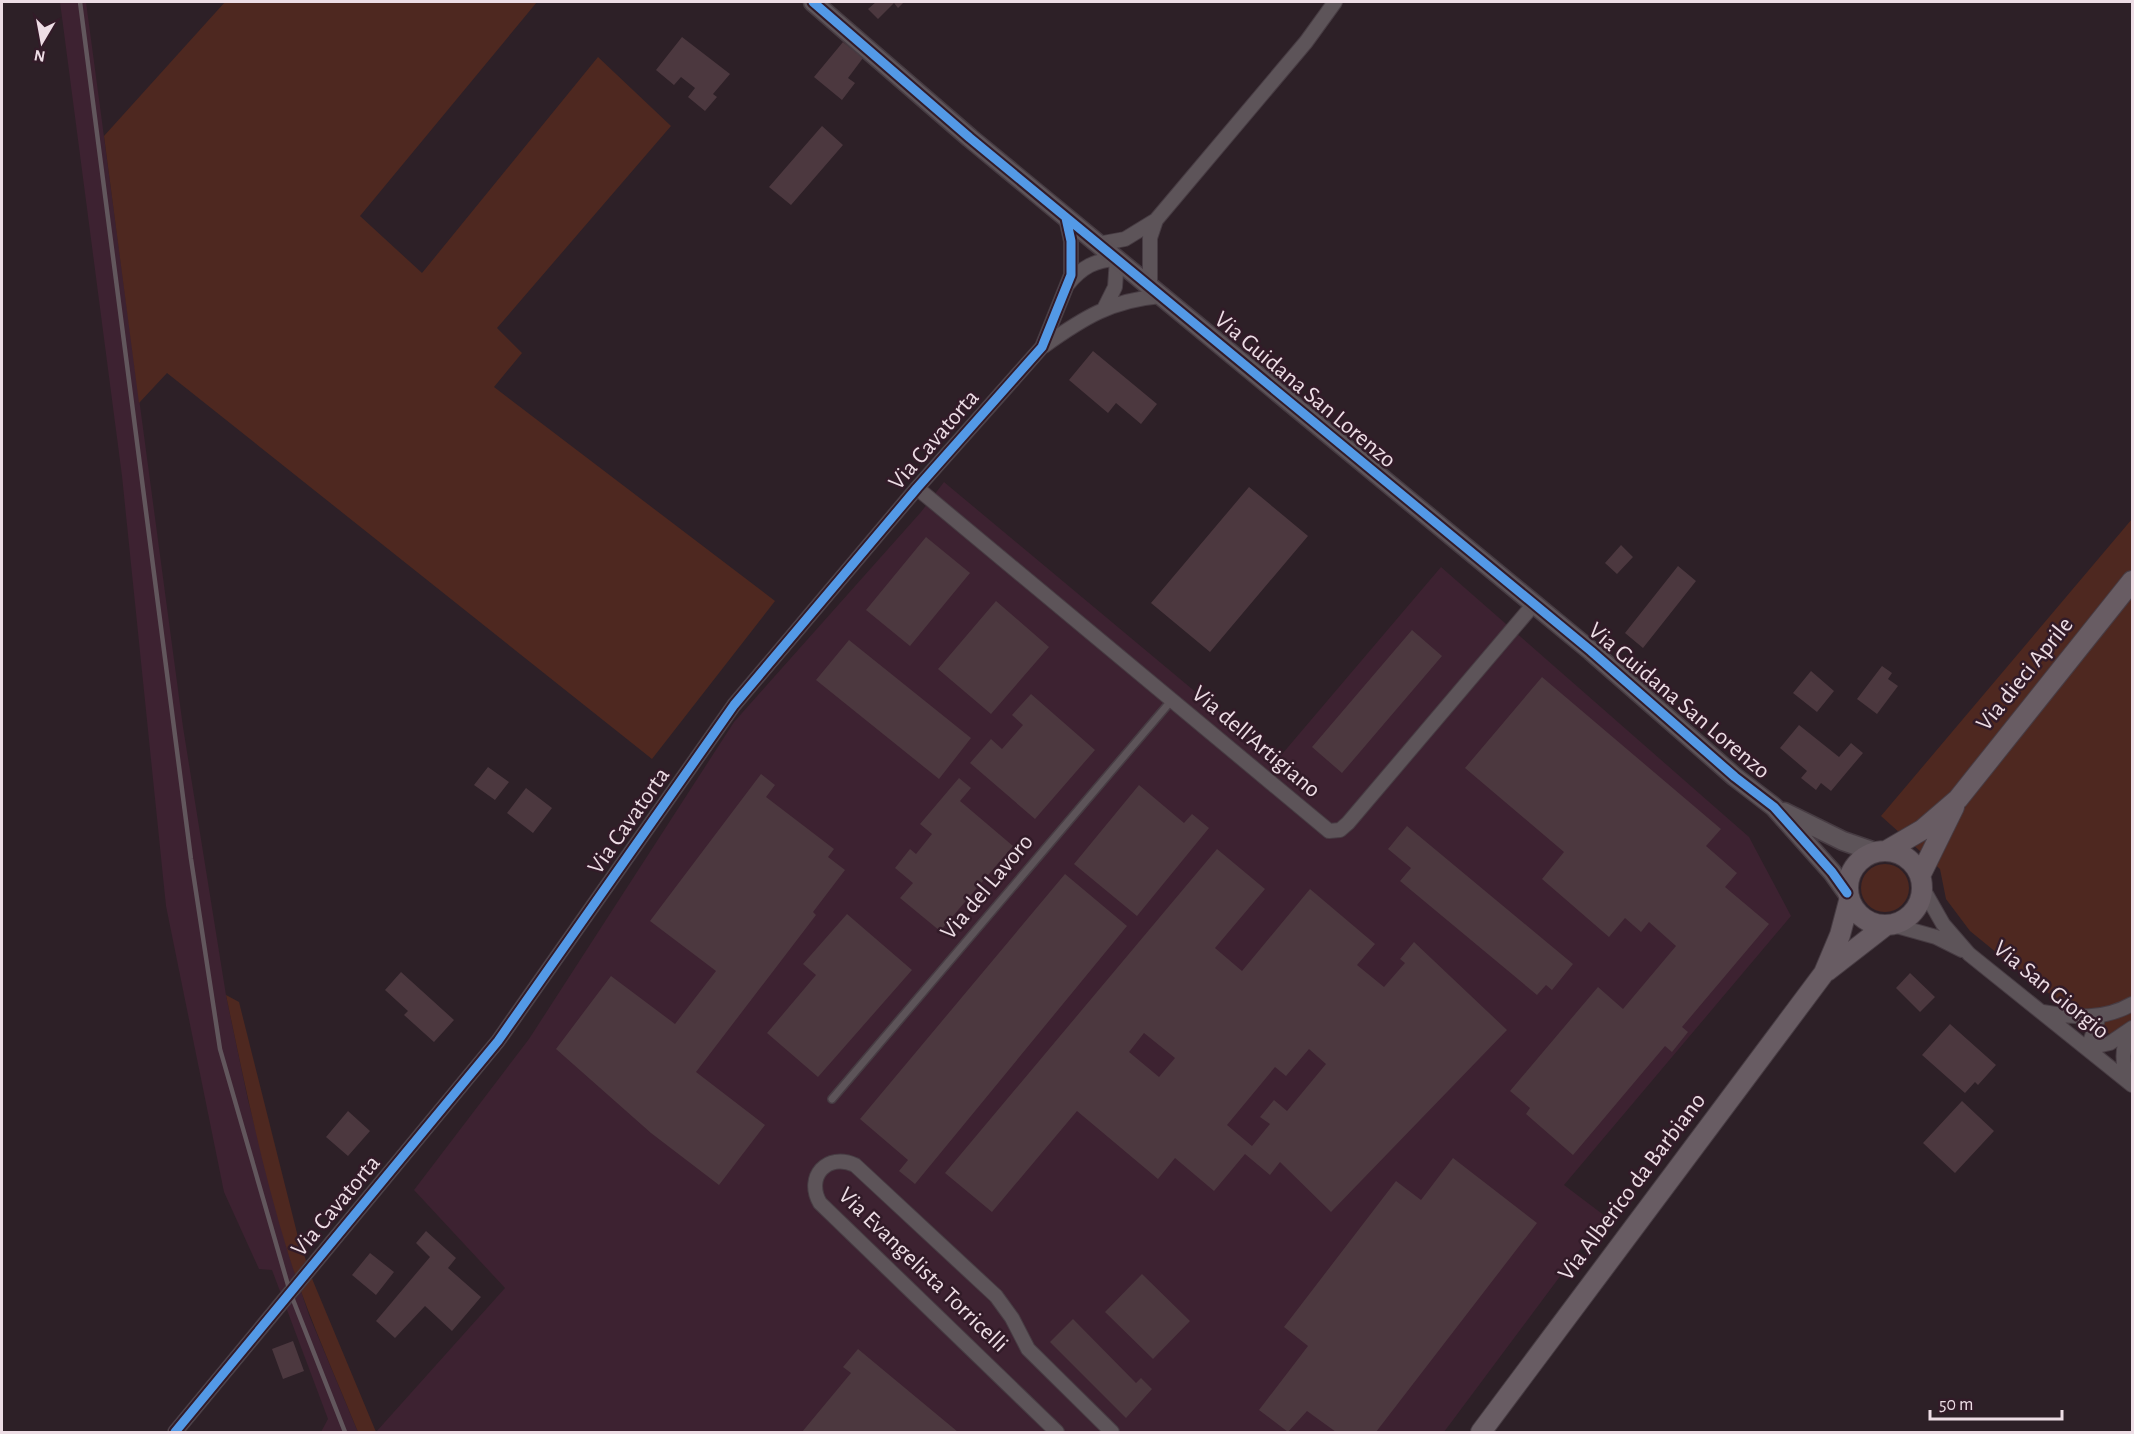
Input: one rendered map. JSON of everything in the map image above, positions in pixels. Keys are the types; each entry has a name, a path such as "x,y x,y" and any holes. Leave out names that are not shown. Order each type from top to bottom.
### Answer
{"main road":[{"name":"Via dieci Aprile","path":"1881,851 1922,830 1958,799 2133,581"},
{"name":"Via dieci Aprile","path":"1921,881 1958,799"},
{"path":"1881,851 1907,858 1921,881 1921,900 1915,911 1889,926 1863,919 1848,897 1851,872 1865,856 1881,851"},
{"name":"Via Alberico da Barbiano","path":"1481,1432 1824,973 1840,935 1848,897"},
{"name":"Via Alberico da Barbiano","path":"1824,973 1889,926"}],"street":[{"name":"Via Guidana San Lorenzo","path":"813,2 1066,218 1534,604 1735,777 1774,807"},
{"path":"1098,244 1125,239 1156,220 1306,42 1335,2"},
{"name":"Via Cavatorta","path":"175,1432 498,1041 734,705 917,488 1042,347 1068,284 1071,241 1066,218"},
{"path":"1042,347 1105,307 1156,291 1150,238 1156,220"},
{"path":"1068,284 1089,265 1101,260 1117,260 1115,287 1105,307"},
{"name":"Via dell'Artigiano","path":"917,488 1324,829 1340,830 1534,604"},
{"path":"1774,807 1843,841 1881,851"},
{"path":"1774,807 1848,897"},
{"name":"Via San Giorgio","path":"1921,881 1943,924 1969,954"},
{"name":"Via San Giorgio","path":"1889,926 1936,937 1969,954 2131,1083"},
{"path":"2042,1011 2068,1017 2099,1016 2122,1010 2133,1004"},
{"path":"2088,1048 2099,1016"},
{"path":"2088,1048 2110,1043 2131,1030"},
{"path":"2131,1030 2123,1047 2123,1058 2131,1083"},
{"name":"Via Evangelista Torricelli","path":"1057,1432 820,1203 814,1188 814,1179 824,1166 839,1161 855,1165 996,1296 1012,1318 1028,1349 1112,1432"}],"lane":[{"name":"Via del Lavoro","path":"832,1099 1171,701"}],"shaded area":[{"path":"60,2 86,2 183,727 226,995 248,1100 288,1252 309,1315 358,1432 321,1432 328,1419 272,1270 259,1269 224,1192 166,906 122,476"},
{"path":"225,2 537,2 360,216 422,273 598,57 671,126 497,328 522,353 494,387 775,601 652,759 167,373 139,403 104,136"},
{"path":"944,482 1277,760 1441,567 1749,837 1791,916 1564,1185 1605,1216 1444,1432 376,1432 505,1288 414,1190 529,1039 734,722 921,512"},
{"path":"2132,519 2132,1049 2035,984 1970,931 1946,899 1940,869 1881,816"},
{"path":"1885,864 1902,871 1909,888 1902,905 1885,912 1868,905 1861,888 1868,871"},
{"path":"226,995 239,1002 298,1237 313,1281 376,1432 358,1432 295,1276 262,1157"}],"building":[{"path":"876,2 904,2 898,8 894,3 878,19 868,9"},
{"path":"682,37 730,74 713,94 717,97 705,111 688,97 695,88 681,77 674,85 656,70"},
{"path":"843,42 863,58 848,78 855,83 842,100 814,77"},
{"path":"822,126 843,145 791,205 769,187"},
{"path":"1093,351 1157,404 1141,424 1116,403 1108,413 1069,380"},
{"path":"1249,487 1308,536 1210,652 1151,603"},
{"path":"926,537 970,573 910,646 866,610"},
{"path":"1621,545 1633,557 1617,574 1605,563"},
{"path":"1678,566 1696,581 1643,648 1625,633"},
{"path":"996,601 1049,647 991,714 938,669"},
{"path":"1412,630 1442,656 1342,773 1312,747"},
{"path":"849,640 971,738 939,779 816,680"},
{"path":"1882,666 1892,673 1888,679 1898,686 1877,714 1857,699"},
{"path":"1811,671 1834,691 1817,712 1793,693"},
{"path":"1542,677 1721,829 1706,846 1737,873 1725,887 1769,924 1682,1027 1688,1032 1672,1052 1665,1046 1573,1155 1526,1114 1530,1108 1510,1091 1598,987 1623,1009 1676,946 1649,922 1641,932 1625,918 1609,937 1542,879 1564,852 1465,768"},
{"path":"1031,694 1095,750 1035,819 970,763 991,739 1002,749 1023,725 1012,715"},
{"path":"1799,725 1839,757 1851,743 1863,753 1831,791 1821,783 1816,790 1801,778 1807,771 1780,748"},
{"path":"488,767 509,782 495,800 474,785"},
{"path":"761,774 775,785 766,797 834,849 828,857 845,870 813,912 816,915 696,1072 765,1125 719,1185 651,1133 556,1049 611,976 675,1024 716,971 650,921"},
{"path":"959,778 971,788 960,801 1013,846 940,931 900,898 913,883 895,868 910,849 916,854 932,834 920,824"},
{"path":"1139,785 1184,823 1192,814 1209,828 1137,916 1074,864"},
{"path":"526,788 552,808 533,833 507,813"},
{"path":"1407,826 1573,964 1552,990 1546,985 1537,995 1400,881 1411,868 1388,849"},
{"path":"1217,849 1265,889 1215,948 1242,971 1310,889 1375,944 1357,965 1384,987 1405,963 1400,959 1414,942 1507,1030 1331,1212 1280,1162 1270,1175 1245,1154 1214,1191 1175,1158 1158,1179 1077,1111 992,1212 945,1173","holes":["1144,1033 1175,1058 1159,1077 1129,1052","1309,1049 1326,1064 1287,1111 1274,1100 1260,1117 1270,1124 1252,1146 1227,1125 1275,1067 1286,1076"]},
{"path":"1065,874 1127,926 915,1184 899,1171 908,1160 860,1119"},
{"path":"847,914 912,970 818,1077 767,1033 816,975 803,964"},
{"path":"401,972 454,1020 434,1042 404,1015 408,1011 385,990"},
{"path":"1910,973 1935,997 1920,1012 1896,988"},
{"path":"1950,1024 1996,1065 1978,1085 1975,1082 1965,1093 1922,1055"},
{"path":"1962,1101 1994,1131 1955,1173 1923,1143"},
{"path":"348,1111 370,1131 348,1156 326,1137"},
{"path":"1453,1158 1537,1223 1376,1432 1336,1432 1307,1411 1288,1432 1259,1410 1308,1346 1284,1327 1396,1181 1421,1200"},
{"path":"426,1231 456,1258 448,1268 481,1297 452,1331 425,1306 395,1338 376,1321 430,1257 416,1243"},
{"path":"370,1253 394,1272 376,1295 352,1275"},
{"path":"1142,1274 1190,1321 1153,1359 1105,1312"},
{"path":"1073,1319 1136,1383 1141,1378 1152,1389 1126,1418 1050,1342"},
{"path":"293,1341 304,1371 283,1379 272,1349"},
{"path":"858,1349 958,1432 802,1432 851,1373 843,1367"}],"railway":[{"path":"80,2 191,859 220,1049 290,1292 345,1432"}],"cycle path":[{"path":"813,2 970,138 1591,651 1735,777 1774,807 1832,872 1847,893"},
{"path":"175,1432 498,1041 734,705 917,488 1042,347 1071,275 1071,241 1066,218"}]}
